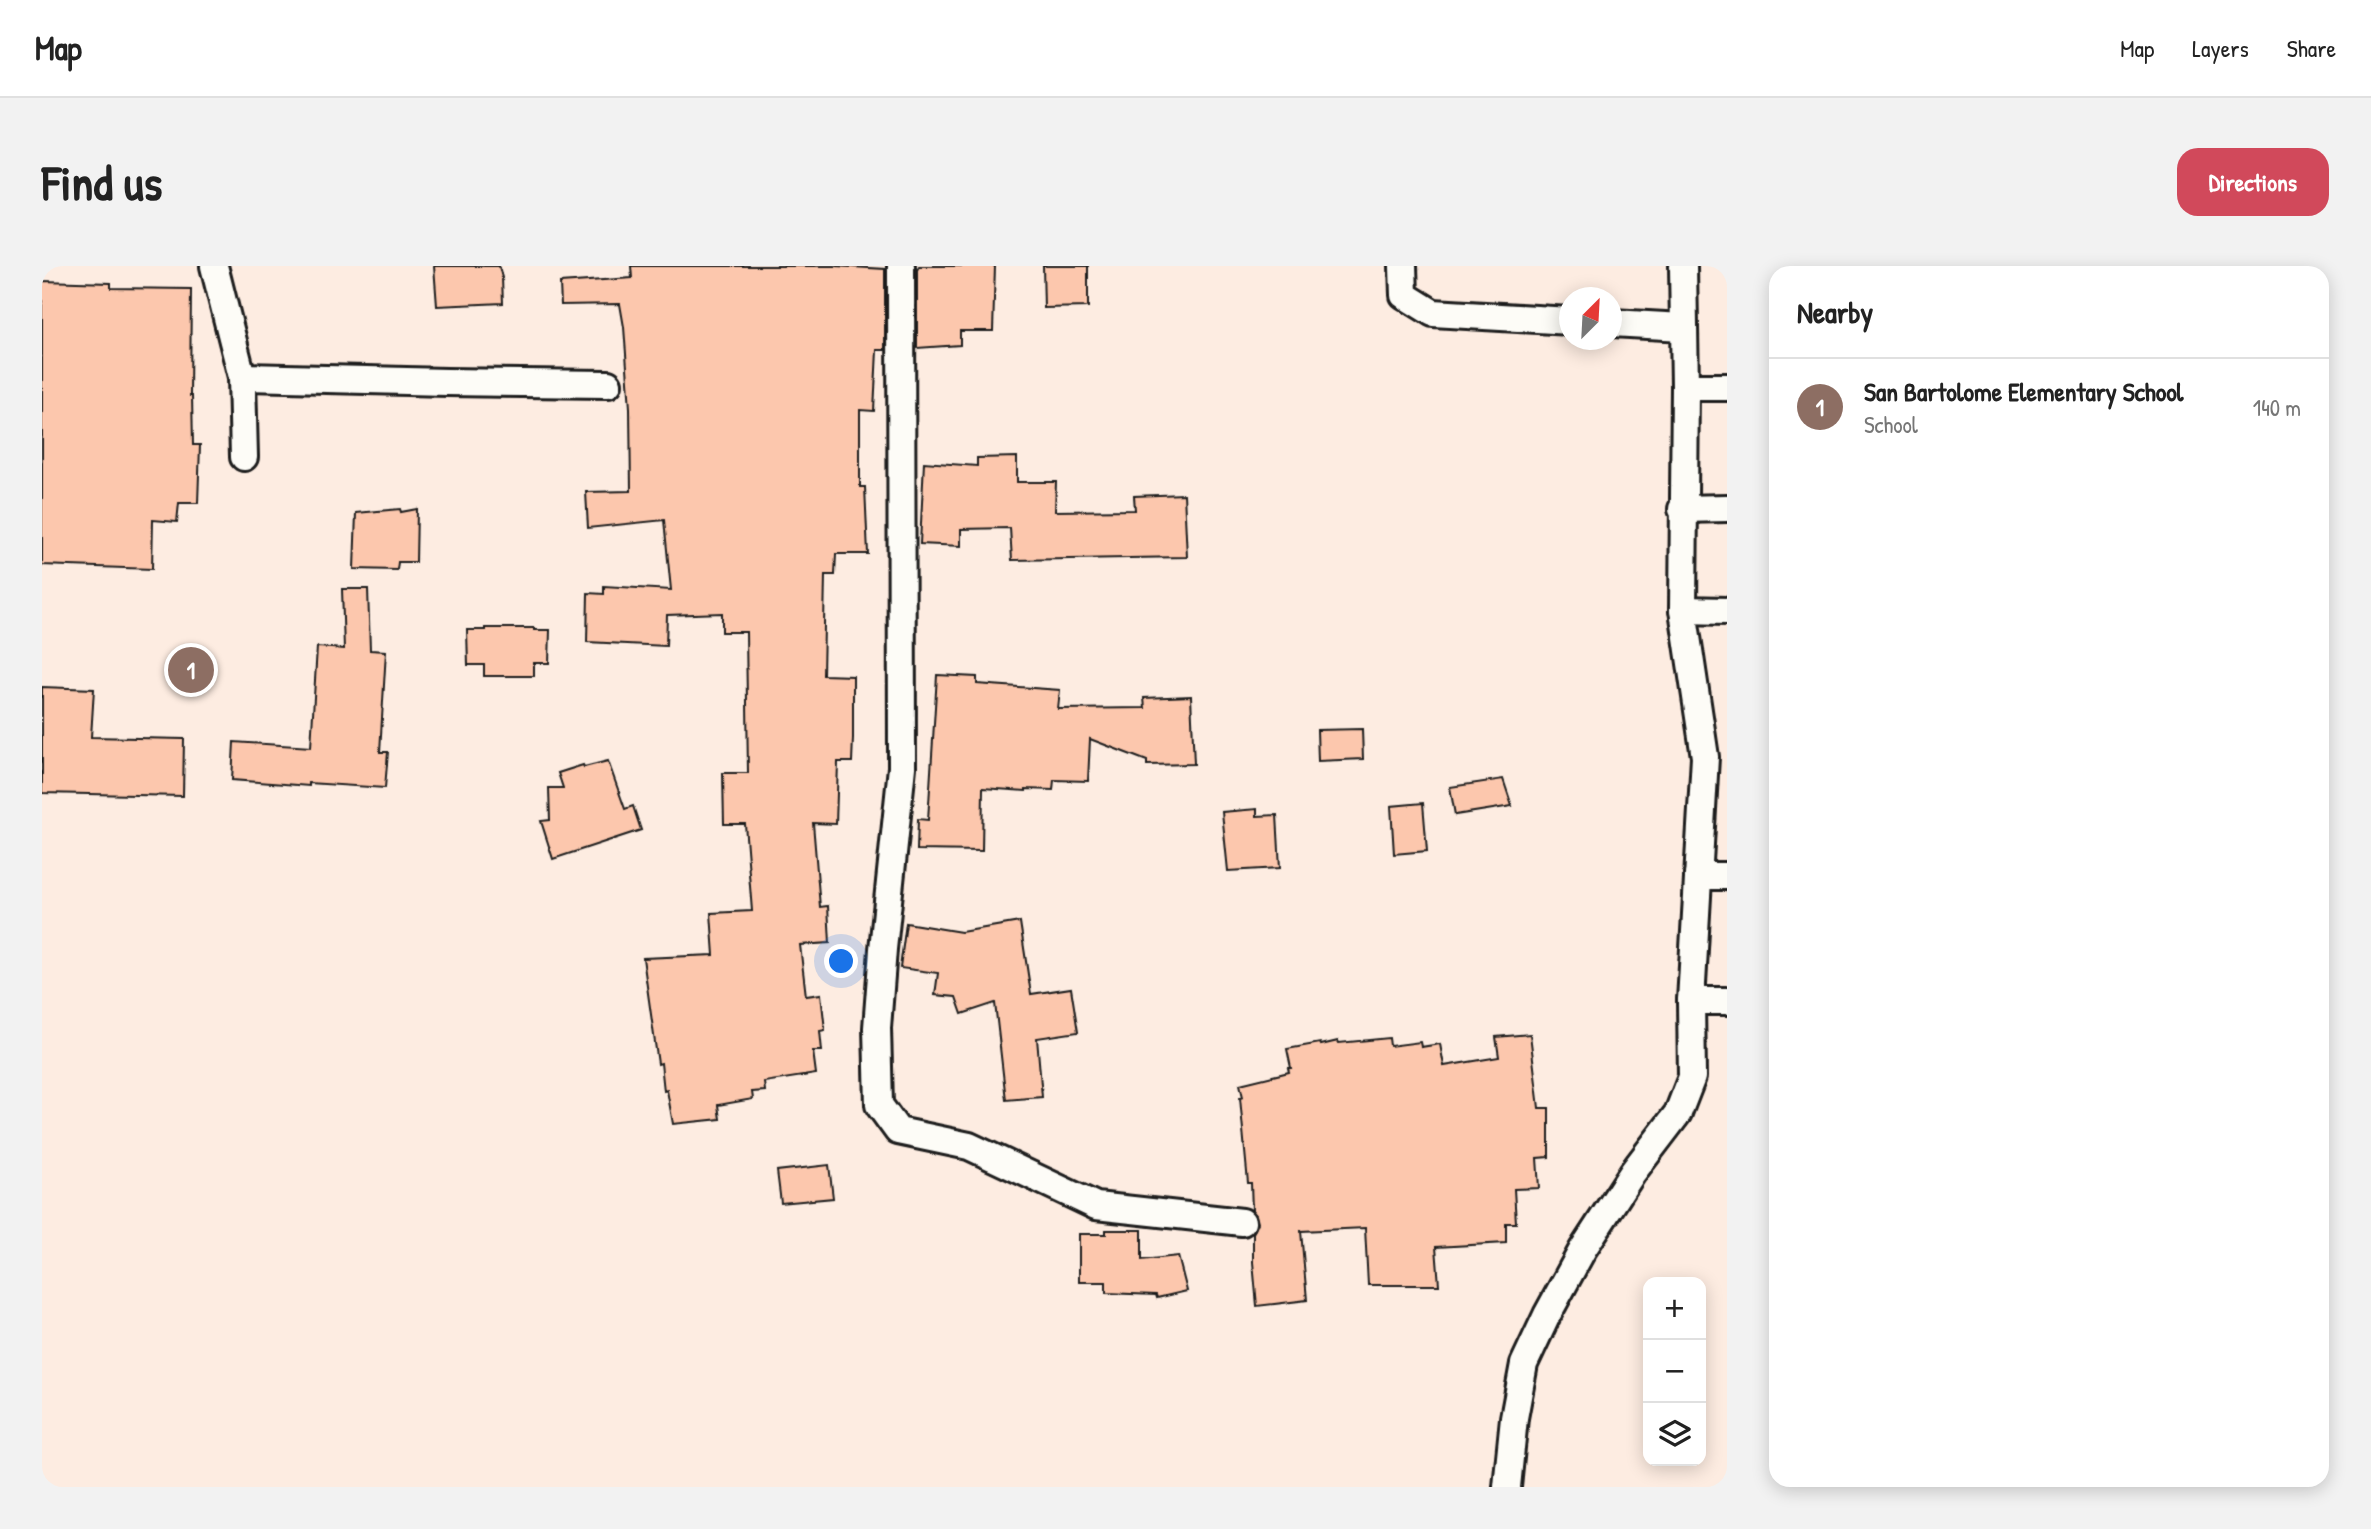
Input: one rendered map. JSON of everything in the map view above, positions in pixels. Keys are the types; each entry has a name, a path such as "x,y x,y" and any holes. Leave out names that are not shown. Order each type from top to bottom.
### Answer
{"street":[{"path":"214,266 242,377 244,457"},
{"path":"901,266 902,767 877,1028 878,1105 898,1131 970,1146 1096,1206 1242,1222"},
{"path":"1403,266 1404,295 1433,313 1559,320"},
{"path":"1507,1487 1514,1418 1524,1364 1546,1315 1583,1249 1633,1172 1678,1113 1692,1077 1691,1001 1698,876 1716,757 1683,610 1683,266"},
{"path":"1622,324 1683,327"},
{"path":"242,377 608,384"},
{"path":"1685,387 1727,387"},
{"path":"1682,509 1727,508"},
{"path":"1683,610 1727,611"},
{"path":"1698,876 1727,876"},
{"path":"1691,1001 1727,1001"}],"building":[{"path":"434,266 499,266 503,303 437,306"},
{"path":"631,266 835,266 885,269 885,350 877,350 874,411 860,410 860,487 865,487 868,554 836,554 835,575 825,575 823,675 853,676 853,738 852,762 838,762 836,824 813,823 820,907 828,906 830,943 800,945 806,996 821,994 825,1030 820,1031 822,1051 813,1051 816,1074 764,1082 765,1091 752,1092 753,1099 718,1105 720,1119 673,1124 667,1090 664,1091 661,1063 658,1064 643,958 714,955 711,913 752,911 745,824 724,824 723,773 748,773 746,632 722,632 722,613 667,615 666,646 587,642 588,593 604,594 604,586 671,590 664,520 588,528 586,492 631,491 630,408 624,327 620,304 561,305 560,283 632,278"},
{"path":"919,266 995,266 993,331 960,331 960,345 917,348"},
{"path":"1043,266 1088,266 1088,307 1044,308"},
{"path":"42,281 111,283 111,288 191,289 190,396 193,445 200,445 198,503 179,503 177,522 153,520 152,569 42,565"},
{"path":"1017,457 1017,482 1056,482 1055,511 1135,510 1134,496 1184,494 1187,557 1012,560 1010,528 961,529 961,546 920,544 924,462 977,466 977,458"},
{"path":"400,509 401,512 417,509 416,562 398,562 397,570 354,569 356,513"},
{"path":"342,589 368,589 370,650 386,651 380,752 388,752 385,788 232,780 234,742 311,747 317,647 344,649"},
{"path":"467,630 550,630 549,663 534,663 534,676 484,676 484,665 468,665"},
{"path":"937,675 977,677 977,684 1060,690 1058,709 1145,708 1144,698 1191,696 1194,764 1147,765 1147,761 1090,739 1088,781 1054,780 1053,790 983,788 982,851 917,850 918,819 928,820"},
{"path":"42,687 94,689 91,737 184,739 183,796 42,793"},
{"path":"1362,729 1363,759 1318,761 1317,730"},
{"path":"608,761 625,809 633,806 641,830 553,859 541,821 550,820 549,788 563,788 558,773"},
{"path":"1503,779 1512,806 1455,815 1450,787"},
{"path":"1423,803 1427,851 1394,854 1391,806"},
{"path":"1257,809 1257,816 1277,815 1280,868 1228,871 1222,812"},
{"path":"1020,922 1031,994 1071,988 1078,1032 1037,1038 1042,1097 1006,1100 995,1003 962,1014 956,997 935,995 938,973 900,968 906,923 961,932"},
{"path":"1530,1034 1539,1108 1549,1108 1549,1157 1537,1158 1539,1188 1514,1189 1516,1223 1506,1223 1506,1243 1436,1247 1439,1285 1368,1285 1365,1228 1301,1231 1307,1300 1257,1306 1253,1233 1258,1223 1252,1210 1251,1183 1248,1183 1240,1084 1289,1072 1288,1068 1291,1068 1287,1049 1320,1043 1389,1038 1390,1046 1420,1042 1421,1047 1440,1044 1444,1066 1499,1057 1496,1037"},
{"path":"829,1165 833,1198 781,1203 777,1171"},
{"path":"1106,1230 1142,1230 1142,1260 1178,1256 1187,1291 1157,1298 1156,1295 1106,1293 1106,1282 1079,1282 1079,1234 1106,1234"}],"place":[{"name":"San Bartolome Elementary School","path":"191,670"}]}
